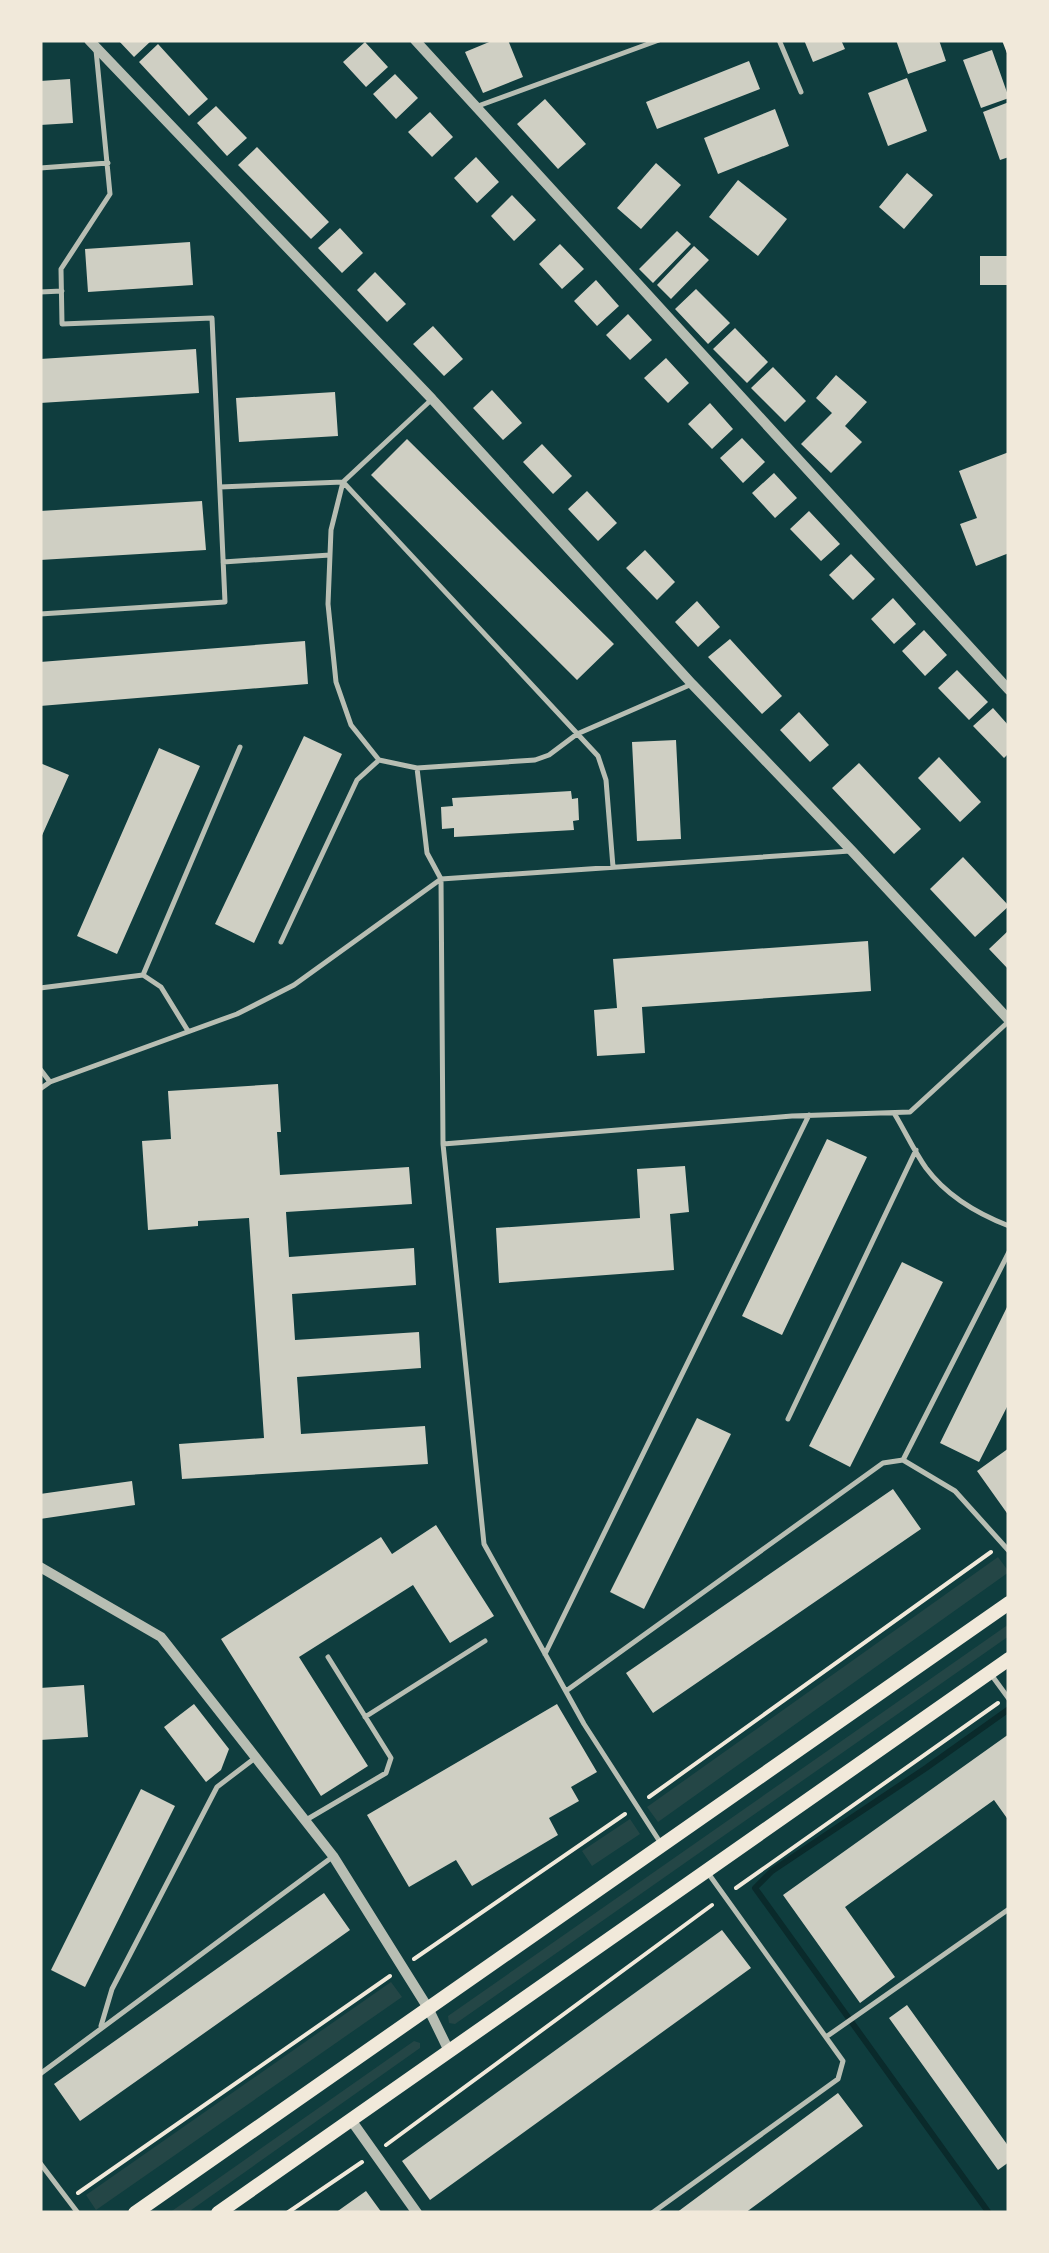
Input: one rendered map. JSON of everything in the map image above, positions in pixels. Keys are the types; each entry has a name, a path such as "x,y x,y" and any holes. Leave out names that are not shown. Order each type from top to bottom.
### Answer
{"main road":[{"path":"135,2213 1009,1603"},
{"path":"218,2213 1009,1659"}],"street":[{"path":"416,40 1009,690"},
{"path":"92,43 432,399 692,684 1009,1021"},
{"path":"40,1567 161,1637 333,1856 428,2008 448,2052"},
{"path":"351,2120 417,2213"}],"lane":[{"path":"475,107 659,40"},
{"path":"779,40 801,92"},
{"path":"40,614 224,602 212,318 62,324 61,268 110,194 92,43"},
{"path":"40,168 108,162"},
{"path":"40,292 62,291"},
{"path":"432,399 343,482 331,530 328,604 336,682 352,724 379,760 417,768 536,760 577,734 692,684"},
{"path":"220,487 343,482 598,756 606,780 613,868"},
{"path":"223,562 330,555"},
{"path":"144,975 240,747"},
{"path":"281,942 357,780 379,760"},
{"path":"417,768 427,852 441,880 443,1144 484,1544 566,1691 662,1845"},
{"path":"40,1089 237,1014 294,985 441,880 852,851"},
{"path":"40,988 144,975 161,987 188,1032"},
{"path":"443,1144 809,1115 910,1112 1009,1021"},
{"path":"40,1069 50,1082"},
{"path":"894,1113 926,1168 947,1190 987,1217 1009,1226"},
{"path":"545,1654 809,1115"},
{"path":"788,1419 916,1150"},
{"path":"903,1460 1009,1252"},
{"path":"566,1691 883,1464 903,1460 955,1490 1009,1551"},
{"path":"365,1718 485,1641"},
{"path":"306,1820 386,1773 391,1758 328,1657"},
{"path":"989,1672 1008,1697"},
{"path":"100,2030 112,1990 217,1787 257,1757"},
{"path":"40,2074 333,1856"},
{"path":"652,2213 838,2079 843,2061 707,1870"},
{"path":"826,2037 1009,1909"},
{"path":"40,2163 78,2213"}],"path":[{"path":"1004,40 1009,54"},
{"path":"68,2200 636,1806 1004,1543"},
{"path":"287,2213 1008,1697"}],"shaded area":[{"path":"998,1557 1009,1572 658,1822 647,1807"},
{"path":"1009,1624 1009,1636 455,2024 449,2023 448,2016"},
{"path":"630,1819 640,1834 592,1866 582,1851"},
{"path":"391,1982 402,1997 96,2210 86,2195"},
{"path":"414,2041 420,2043 420,2048 187,2213 169,2213"}],"building":[{"path":"118,40 152,40 134,57"},
{"path":"494,40 508,40 523,77 483,93 465,52"},
{"path":"804,40 841,40 845,49 813,62"},
{"path":"896,40 939,40 946,61 908,74"},
{"path":"365,42 388,67 366,87 343,62"},
{"path":"158,44 208,99 189,116 139,62"},
{"path":"992,50 1009,98 981,108 963,60"},
{"path":"749,61 760,89 657,129 646,102"},
{"path":"395,74 418,98 396,119 373,94"},
{"path":"907,78 927,131 888,146 868,93"},
{"path":"70,79 73,123 40,125 40,81"},
{"path":"545,99 586,144 558,169 517,124"},
{"path":"1009,102 1009,157 1000,160 983,112"},
{"path":"216,106 247,138 227,156 197,123"},
{"path":"775,109 789,146 718,174 704,138"},
{"path":"430,112 453,137 432,157 408,132"},
{"path":"257,147 329,222 311,239 238,165"},
{"path":"476,157 499,182 477,203 454,178"},
{"path":"656,163 681,185 641,229 617,208"},
{"path":"907,173 933,195 904,229 879,207"},
{"path":"738,180 787,219 758,256 709,217"},
{"path":"512,195 536,220 514,241 491,216"},
{"path":"340,228 363,253 342,273 318,248"},
{"path":"677,231 691,244 653,283 639,269"},
{"path":"190,242 193,285 88,292 85,249"},
{"path":"560,244 584,269 562,289 539,264"},
{"path":"694,246 709,260 671,299 657,285"},
{"path":"980,256 1009,256 1009,285 980,285"},
{"path":"375,272 406,304 387,322 357,290"},
{"path":"596,280 619,306 597,326 574,301"},
{"path":"696,289 730,323 708,344 675,309"},
{"path":"628,314 652,340 630,360 606,335"},
{"path":"433,326 463,359 444,376 413,344"},
{"path":"735,328 768,362 747,383 713,349"},
{"path":"196,349 199,393 40,403 40,359"},
{"path":"666,358 689,383 668,403 644,378"},
{"path":"773,367 806,401 785,422 751,388"},
{"path":"836,375 867,402 845,426 862,442 831,473 801,444 832,413 816,398"},
{"path":"492,390 522,423 503,440 473,408"},
{"path":"335,392 338,436 239,442 236,398"},
{"path":"710,403 733,429 712,449 688,424"},
{"path":"742,438 765,462 743,483 720,458"},
{"path":"407,439 614,644 577,680 371,475"},
{"path":"542,444 572,476 553,494 523,462"},
{"path":"1009,452 1009,553 976,566 960,524 977,518 959,471"},
{"path":"774,473 797,498 775,518 752,493"},
{"path":"587,491 617,523 598,541 568,509"},
{"path":"202,501 206,550 40,560 40,511"},
{"path":"809,511 840,544 821,561 790,529"},
{"path":"645,550 675,582 657,600 626,568"},
{"path":"851,554 875,579 853,600 829,575"},
{"path":"893,598 916,624 894,644 871,619"},
{"path":"697,601 720,627 698,647 675,622"},
{"path":"924,630 947,655 925,676 902,651"},
{"path":"730,639 782,696 762,714 708,657"},
{"path":"305,641 308,684 40,706 40,662"},
{"path":"957,670 988,702 969,720 938,688"},
{"path":"993,708 1009,726 1009,753 1004,758 973,726"},
{"path":"799,712 829,745 810,762 780,730"},
{"path":"304,736 342,754 254,943 215,924"},
{"path":"676,740 681,839 637,841 632,742"},
{"path":"159,748 200,766 117,954 77,936"},
{"path":"939,757 981,802 960,822 918,778"},
{"path":"40,763 69,775 40,840"},
{"path":"859,763 921,829 894,854 832,788"},
{"path":"571,791 572,799 578,798 579,820 573,821 574,830 454,837 454,828 442,829 441,807 453,806 452,798"},
{"path":"963,857 1009,906 975,937 930,889"},
{"path":"1009,930 1009,970 989,949"},
{"path":"868,941 871,991 642,1007 645,1053 597,1056 594,1010 617,1008 613,959"},
{"path":"278,1084 280,1175 409,1167 412,1204 286,1212 289,1257 414,1248 416,1285 292,1294 295,1340 419,1332 421,1368 297,1377 301,1434 425,1426 428,1464 182,1479 179,1444 264,1438 249,1218 198,1221 198,1226 148,1230 142,1141 171,1139 168,1091"},
{"path":"827,1139 867,1157 782,1335 742,1316"},
{"path":"685,1166 689,1212 670,1214 674,1270 499,1283 496,1228 640,1218 637,1169"},
{"path":"902,1262 943,1282 850,1467 809,1446"},
{"path":"1009,1303 1009,1403 979,1462 940,1443"},
{"path":"697,1418 731,1434 644,1609 610,1592"},
{"path":"1009,1448 1009,1516 977,1471"},
{"path":"132,1481 135,1505 40,1519 40,1494"},
{"path":"893,1489 921,1529 653,1713 626,1673"},
{"path":"436,1525 494,1616 450,1643 413,1585 299,1657 368,1766 321,1796 221,1639 381,1537 392,1554"},
{"path":"84,1685 88,1737 40,1740 40,1688"},
{"path":"194,1704 229,1749 221,1770 206,1782 164,1727"},
{"path":"557,1704 597,1772 571,1787 579,1801 549,1818 558,1835 472,1886 456,1860 409,1887 367,1815"},
{"path":"1009,1734 1009,1821 994,1800 845,1907 895,1977 860,2003 783,1895"},
{"path":"141,1789 175,1806 85,1987 51,1970"},
{"path":"324,1893 350,1930 80,2121 54,2084"},
{"path":"722,1930 751,1968 430,2200 402,2161"},
{"path":"907,2005 1009,2147 1009,2162 998,2170 889,2018"},
{"path":"838,2093 863,2126 745,2213 676,2213"},
{"path":"366,2191 382,2213 335,2213"}],"waterway":[{"path":"989,2213 755,1888 772,1871 1009,1709"}]}
